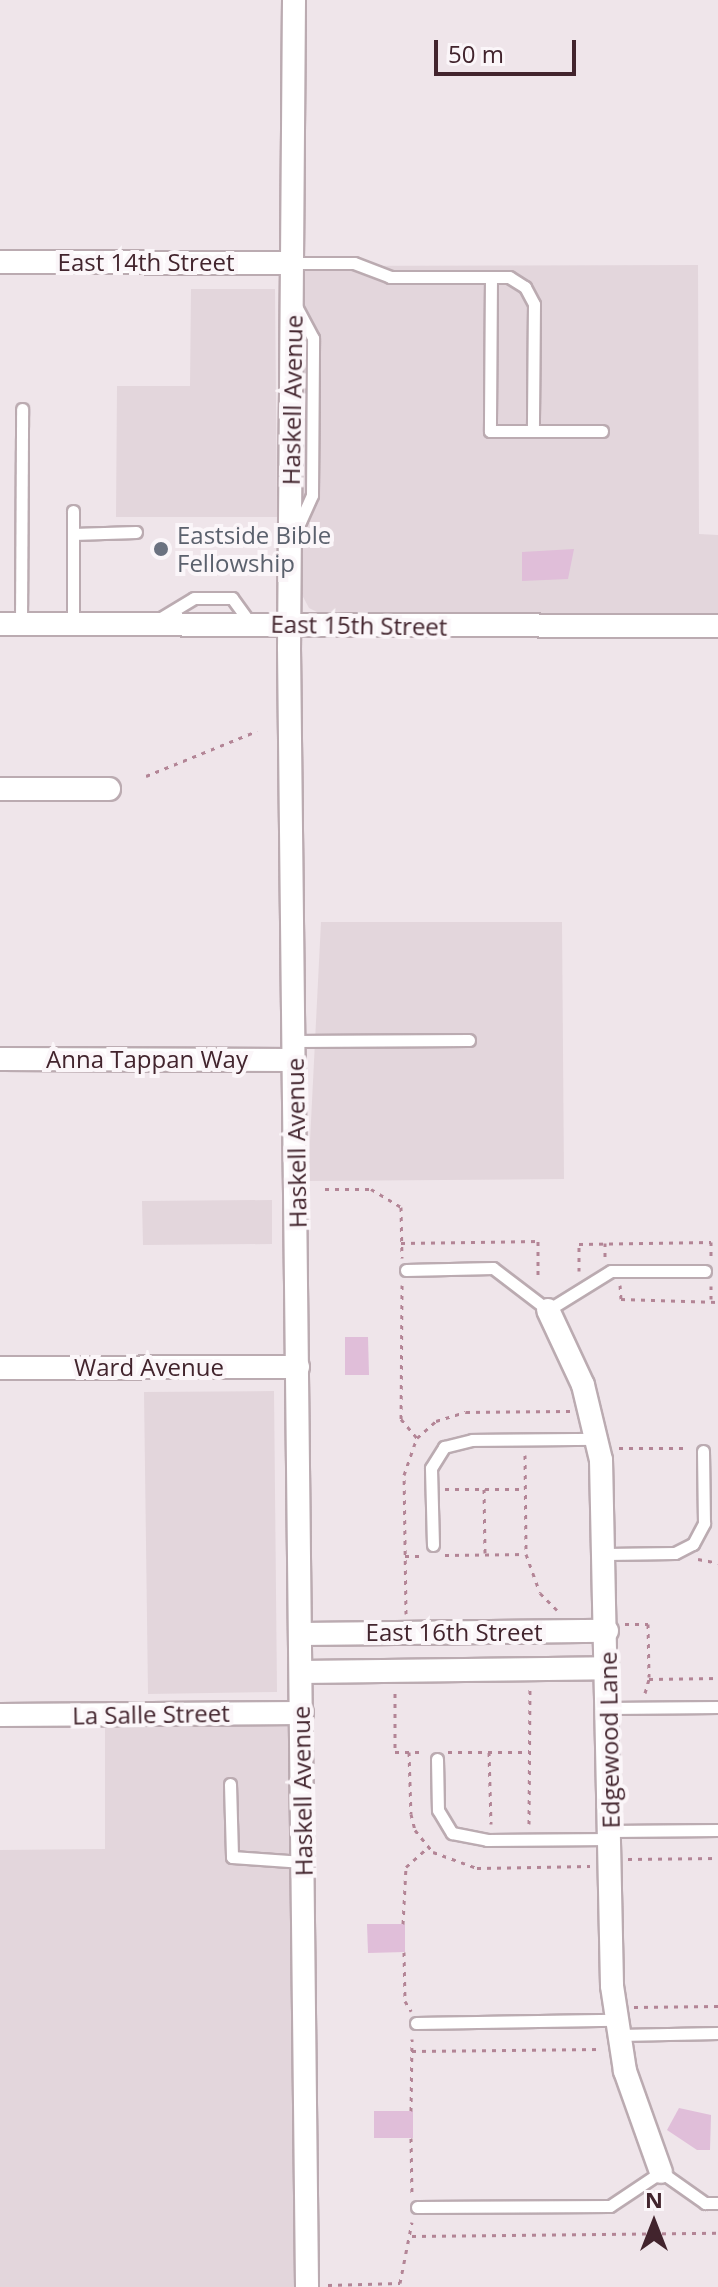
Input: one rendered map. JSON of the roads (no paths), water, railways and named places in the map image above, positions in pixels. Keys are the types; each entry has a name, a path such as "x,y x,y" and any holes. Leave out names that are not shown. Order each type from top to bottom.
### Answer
{"main road":[{"name":"Haskell Avenue","path":"294,0 289,625 303,1862 317,2286"},
{"name":"East 14th Street","path":"0,262 292,263"},
{"name":"East 15th Street","path":"10,624 718,626"},
{"path":"0,789 109,789"},
{"name":"Anna Tappan Way","path":"0,1059 294,1050"},
{"name":"Edgewood Lane","path":"548,1310 571,1354 608,1443 606,1554 616,1628 608,1668 616,2028 635,2105 661,2172"},
{"name":"Ward Avenue","path":"0,1368 298,1367"},
{"name":"East 16th Street","path":"301,1634 616,1628"},
{"name":"East 16th Street","path":"301,1672 608,1668"},
{"name":"La Salle Street","path":"0,1715 302,1713"}],"lane":[{"path":"292,263 354,263 390,277 509,277 525,287 534,304 533,431"},
{"path":"491,277 490,431 602,431"},
{"path":"10,624 22,409"},
{"path":"73,511 73,624"},
{"path":"73,534 136,532"},
{"path":"294,1050 469,1040"},
{"path":"406,1270 493,1268 548,1310 597,1277 620,1271 708,1271"},
{"path":"433,1545 431,1468 444,1447 458,1441 525,1439 608,1443"},
{"path":"606,1554 675,1553 693,1544 704,1523 702,1449"},
{"path":"608,1708 718,1707"},
{"path":"437,1759 442,1823 452,1833 491,1840 530,1840 718,1830"},
{"path":"230,1784 232,1857 303,1862"},
{"path":"416,2023 718,2033"},
{"path":"417,2207 610,2206 661,2172 705,2203 718,2203"}],"place":[{"name":"Eastside Bible Fellowship","path":"161,549"}]}
